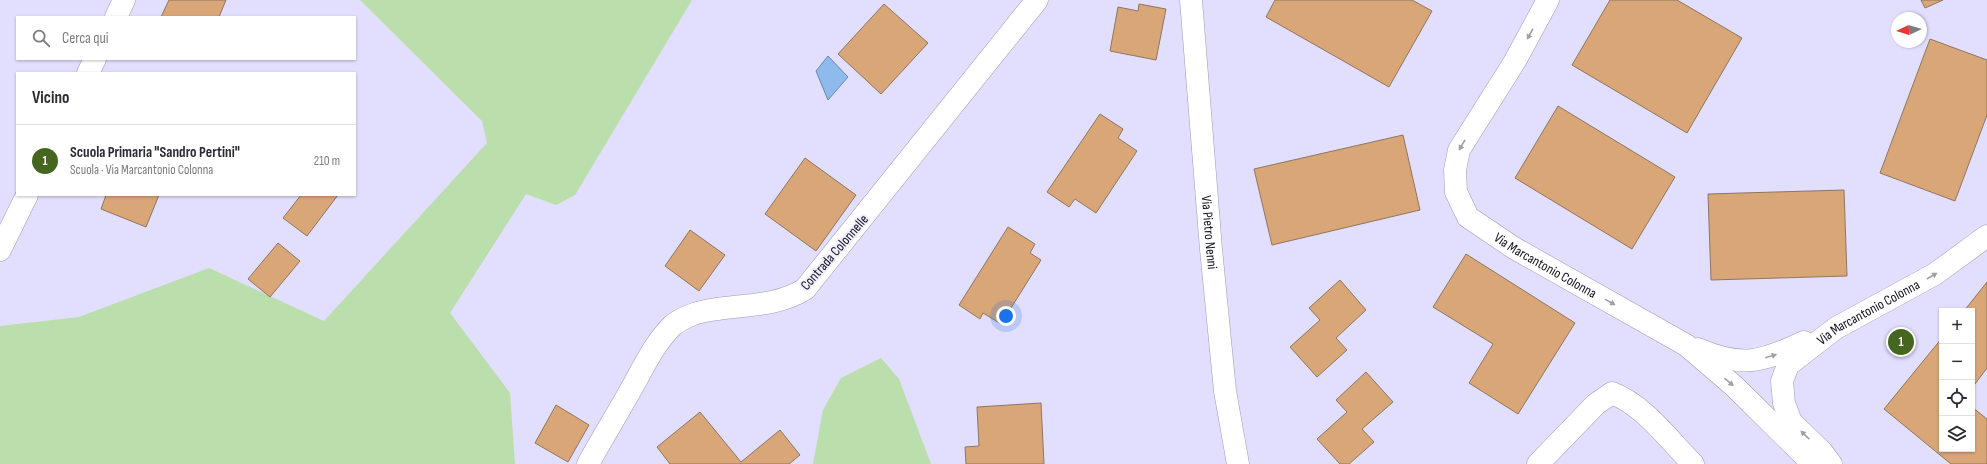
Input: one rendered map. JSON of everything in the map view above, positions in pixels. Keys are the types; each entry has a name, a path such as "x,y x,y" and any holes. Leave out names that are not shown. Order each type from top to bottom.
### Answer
{"street":[{"path":"116,16 124,0"},
{"name":"Contrada Colonnelle","path":"588,464 652,351 673,325 703,312 735,306 775,302 791,298 805,290 1037,0"},
{"name":"Via Pietro Nenni","path":"1191,0 1210,241 1225,391 1238,464"},
{"name":"Via Marcantonio Colonna","path":"1548,0 1515,61 1459,150 1455,170 1456,192 1468,217 1507,244 1680,341 1734,386 1813,464"},
{"path":"88,72 94,60"},
{"path":"0,250 27,196"},
{"name":"Via Marcantonio Colonna","path":"1831,464 1822,452 1791,422 1784,403 1782,381 1788,365 1836,328 1935,274 1987,236"},
{"path":"1680,341 1720,358 1754,361 1776,355 1836,328"},
{"path":"1538,464 1596,404 1612,393 1625,398 1639,409 1693,464"}],"green space":[{"path":"360,0 692,0 575,195 556,205 526,194 450,313 510,393 515,464 0,464 0,326 79,317 209,268 324,321 487,143 482,121"},
{"path":"881,358 899,379 931,464 813,464 823,410 841,378"}],"water":[{"path":"828,56 848,77 828,100 816,71"}],"building":[{"path":"169,0 226,0 219,16 161,16"},
{"path":"1275,0 1412,0 1432,11 1389,87 1266,17"},
{"path":"1610,0 1677,0 1742,38 1687,133 1572,65"},
{"path":"1921,0 1943,0 1925,8"},
{"path":"884,4 928,43 881,94 838,54"},
{"path":"1139,4 1166,9 1156,60 1110,51 1118,7 1138,11"},
{"path":"1930,39 1987,60 1987,115 1955,201 1880,173"},
{"path":"1558,106 1675,177 1632,249 1515,178"},
{"path":"1100,114 1123,129 1118,138 1137,151 1096,213 1075,199 1069,207 1047,192"},
{"path":"1403,135 1420,210 1272,245 1254,169"},
{"path":"805,158 856,195 816,251 765,214"},
{"path":"1844,190 1847,276 1711,280 1708,194"},
{"path":"106,196 159,196 146,227 101,209"},
{"path":"300,196 337,196 307,236 283,218"},
{"path":"1008,227 1035,244 1030,253 1041,260 1001,324 983,313 980,319 959,305"},
{"path":"690,230 725,255 699,291 665,266"},
{"path":"278,243 300,261 270,297 248,279"},
{"path":"1466,254 1575,323 1518,414 1469,383 1493,344 1433,307"},
{"path":"1340,280 1366,310 1336,338 1347,350 1317,377 1290,347 1320,320 1309,308"},
{"path":"1987,282 1987,368 1975,384 1975,308 1966,308"},
{"path":"1939,342 1939,452 1975,452 1975,409 1987,419 1987,464 1951,464 1884,409"},
{"path":"1366,372 1393,402 1362,429 1374,442 1349,464 1340,464 1317,439 1347,412 1336,400"},
{"path":"1041,403 1044,464 966,464 965,447 979,446 977,407"},
{"path":"556,405 589,425 568,462 535,443"},
{"path":"700,412 741,462 780,430 800,455 789,464 670,464 657,447"}],"place":[{"name":"Scuola Primaria \"Sandro Pertini\"","path":"1901,342"}]}
